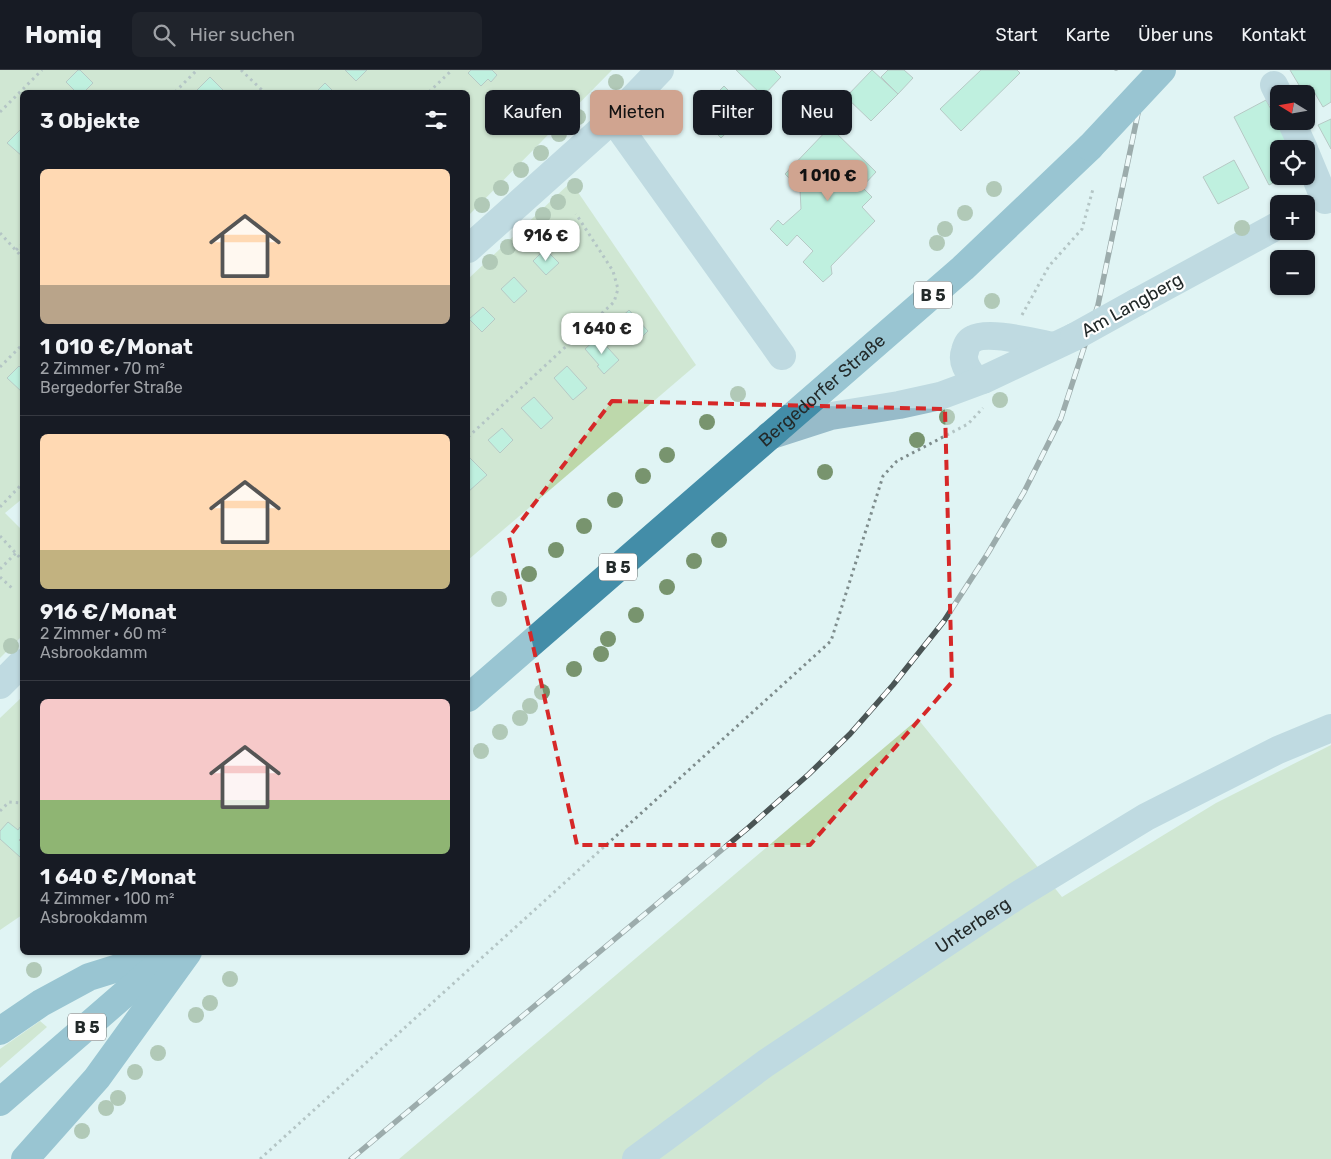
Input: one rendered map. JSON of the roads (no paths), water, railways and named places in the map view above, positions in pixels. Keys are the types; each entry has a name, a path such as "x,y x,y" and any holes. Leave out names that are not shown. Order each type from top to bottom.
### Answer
{"main road":[{"name":"Bergedorfer Straße","path":"470,696 963,268 1090,147 1162,70"},
{"path":"0,1030 41,1003 89,977 158,955"},
{"name":"B 5","path":"0,1102 170,955"},
{"path":"25,1159 97,1078 186,955"}],"street":[{"path":"641,90 660,70"},
{"path":"470,246 595,135"},
{"path":"624,135 782,356"},
{"path":"1315,183 1321,203"},
{"name":"Am Langberg","path":"769,436 830,416 899,405 940,396 991,377 1064,342 1270,230"},
{"path":"991,377 975,379 965,365 964,355 967,345 972,339 984,336 1064,342"},
{"path":"0,685 20,665"},
{"name":"Unterberg","path":"636,1159 766,1062 1018,896 1146,817 1278,750 1331,728"}],"railway":[{"path":"351,1159 748,828 809,774 850,734 893,685 944,621 988,553 1024,492 1061,418 1098,305 1147,70"}]}
